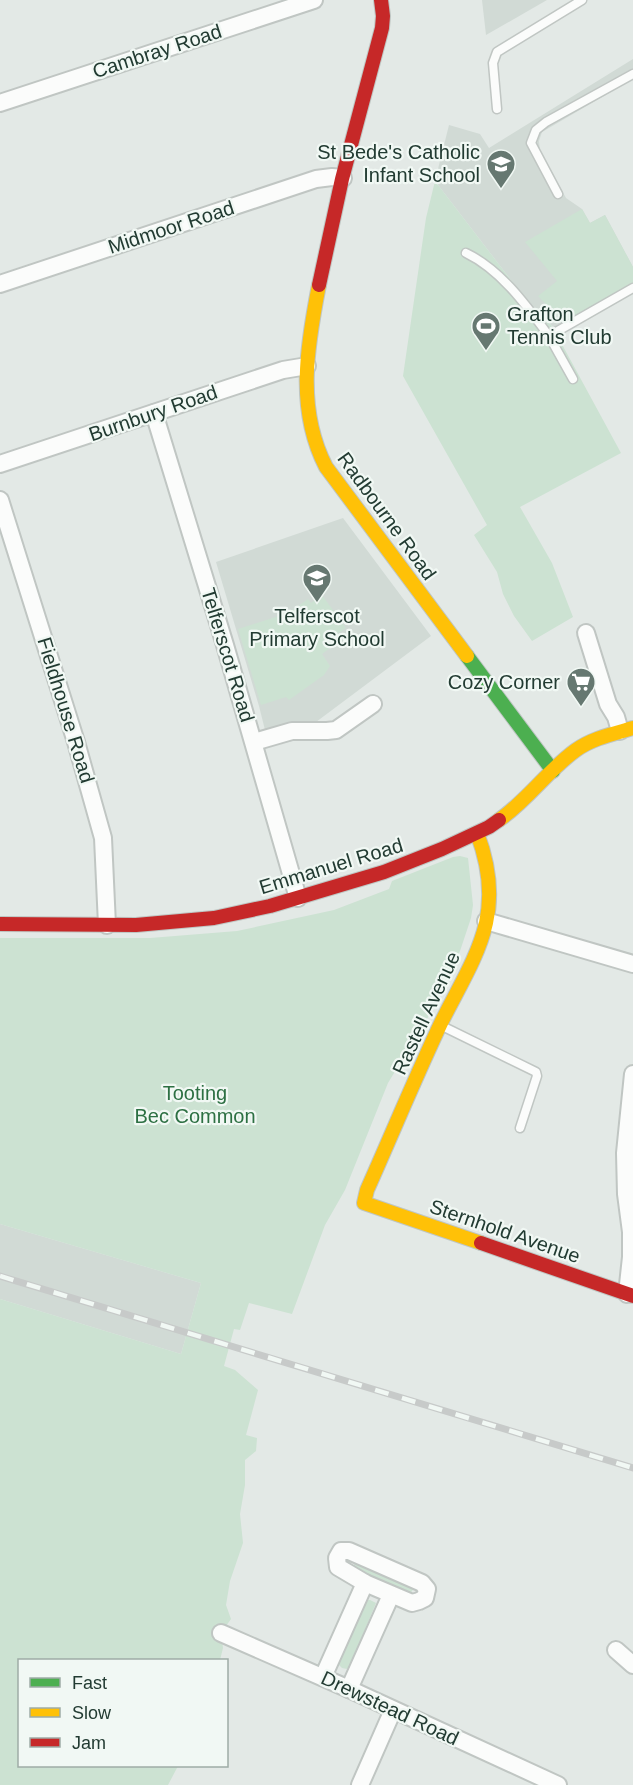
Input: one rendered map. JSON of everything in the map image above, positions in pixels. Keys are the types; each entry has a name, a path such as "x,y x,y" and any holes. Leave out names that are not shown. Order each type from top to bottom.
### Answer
{"street":[{"name":"Cambray Road","path":"0,103 314,0"},
{"name":"Radbourne Road","path":"381,0 383,16 381,28 319,284 307,366 306,394 309,423 318,453 326,467 553,771"},
{"name":"Midmoor Road","path":"0,284 316,179 343,178"},
{"name":"Burnbury Road","path":"0,465 283,370 307,366"},
{"name":"Telferscot Road","path":"154,413 254,742 298,897"},
{"name":"Fieldhouse Road","path":"0,500 76,742 103,838 107,925"},
{"path":"586,633 608,704 627,729"},
{"path":"254,742 292,732 336,730 373,704"},
{"name":"Emmanuel Road","path":"0,924 162,924 214,918 241,913 384,872 477,833 500,820 587,743 627,729"},
{"name":"Rastell Avenue","path":"364,1203 367,1190 440,1024 482,939 489,900 489,872 487,858 477,833"},
{"path":"486,921 633,964"},
{"path":"630,1295 631,1232 626,1194 633,1074"},
{"name":"Sternhold Avenue","path":"364,1203 630,1295"},
{"path":"341,1551 348,1551 422,1583 427,1589 425,1598 412,1603 391,1595 338,1567 337,1558 341,1551"},
{"path":"323,1677 365,1583"},
{"path":"350,1689 391,1595"},
{"name":"Drewstead Road","path":"221,1633 350,1689 558,1785"},
{"path":"616,1650 633,1665"},
{"path":"360,1785 393,1710"}],"lane":[{"path":"497,109 493,63 497,52 582,0"},
{"path":"558,194 531,143 536,130 546,122 633,74"},
{"path":"466,253 478,259 531,311 549,336 573,379"},
{"path":"549,336 633,288"},
{"path":"440,1024 536,1072 537,1076 520,1128"}],"shaded area":[{"path":"482,0 547,0 486,35"},
{"name":"St Bede's Catholic Infant School","path":"633,59 633,79 542,132 539,141 540,151 566,198 582,209 590,223 605,215 633,267 555,332 527,301 435,181 449,125 480,134 489,148"},
{"name":"Telferscot Primary School","path":"343,518 431,636 316,722 267,738 216,562"},
{"path":"0,1224 201,1283 181,1354 0,1299"}],"green space":[{"name":"Grafton Tennis Club","path":"435,181 527,301 552,326 621,453 520,507 552,563 573,617 532,641 514,616 503,594 497,572 474,535 487,525 403,376 426,218"},
{"path":"582,209 590,223 605,215 633,267 633,288 567,326 538,296 557,281 525,242"},
{"path":"322,595 346,628 337,634 341,640 322,654 330,666 324,675 289,700 286,697 261,705 238,629 288,613 308,599 311,603"},
{"name":"Tooting Bec Common","path":"453,857 468,858 473,905 460,951 436,1004 388,1083 345,1190 325,1225 292,1314 249,1303 240,1330 234,1329 224,1366 235,1370 258,1390 246,1435 257,1438 256,1451 245,1460 245,1485 240,1514 243,1543 230,1581 226,1605 231,1619 221,1633 223,1648 220,1659 18,1659 18,1767 177,1767 168,1785 0,1785 0,1299 181,1354 201,1283 0,1224 0,938 150,938 237,931 334,910 389,889 392,881"},
{"path":"358,1560 414,1588 410,1594 351,1568"},
{"path":"363,1600 376,1603 350,1666 347,1669 342,1668 337,1663"}],"railway":[{"path":"0,1276 633,1468"}],"traffic: fast":[{"path":"467,656 553,771"}],"traffic: slow":[{"path":"319,285 311,331 307,377 307,400 317,445 326,467 467,656"},
{"path":"499,820 576,750 596,739 633,728"},
{"path":"477,833 487,866 489,900 486,923 472,961 422,1064 367,1190 364,1203 481,1243"}],"traffic: jam":[{"path":"319,285 342,179 382,28 381,0"},
{"path":"0,924 136,925 214,918 270,906 384,872 442,849 499,820"},
{"path":"481,1243 633,1296"}],"place":[{"name":"St Bede's Catholic Infant School","path":"501,190"},
{"name":"Grafton Tennis Club","path":"486,352"},
{"name":"Telferscot Primary School","path":"317,604"},
{"name":"Cozy Corner","path":"581,708"}]}
